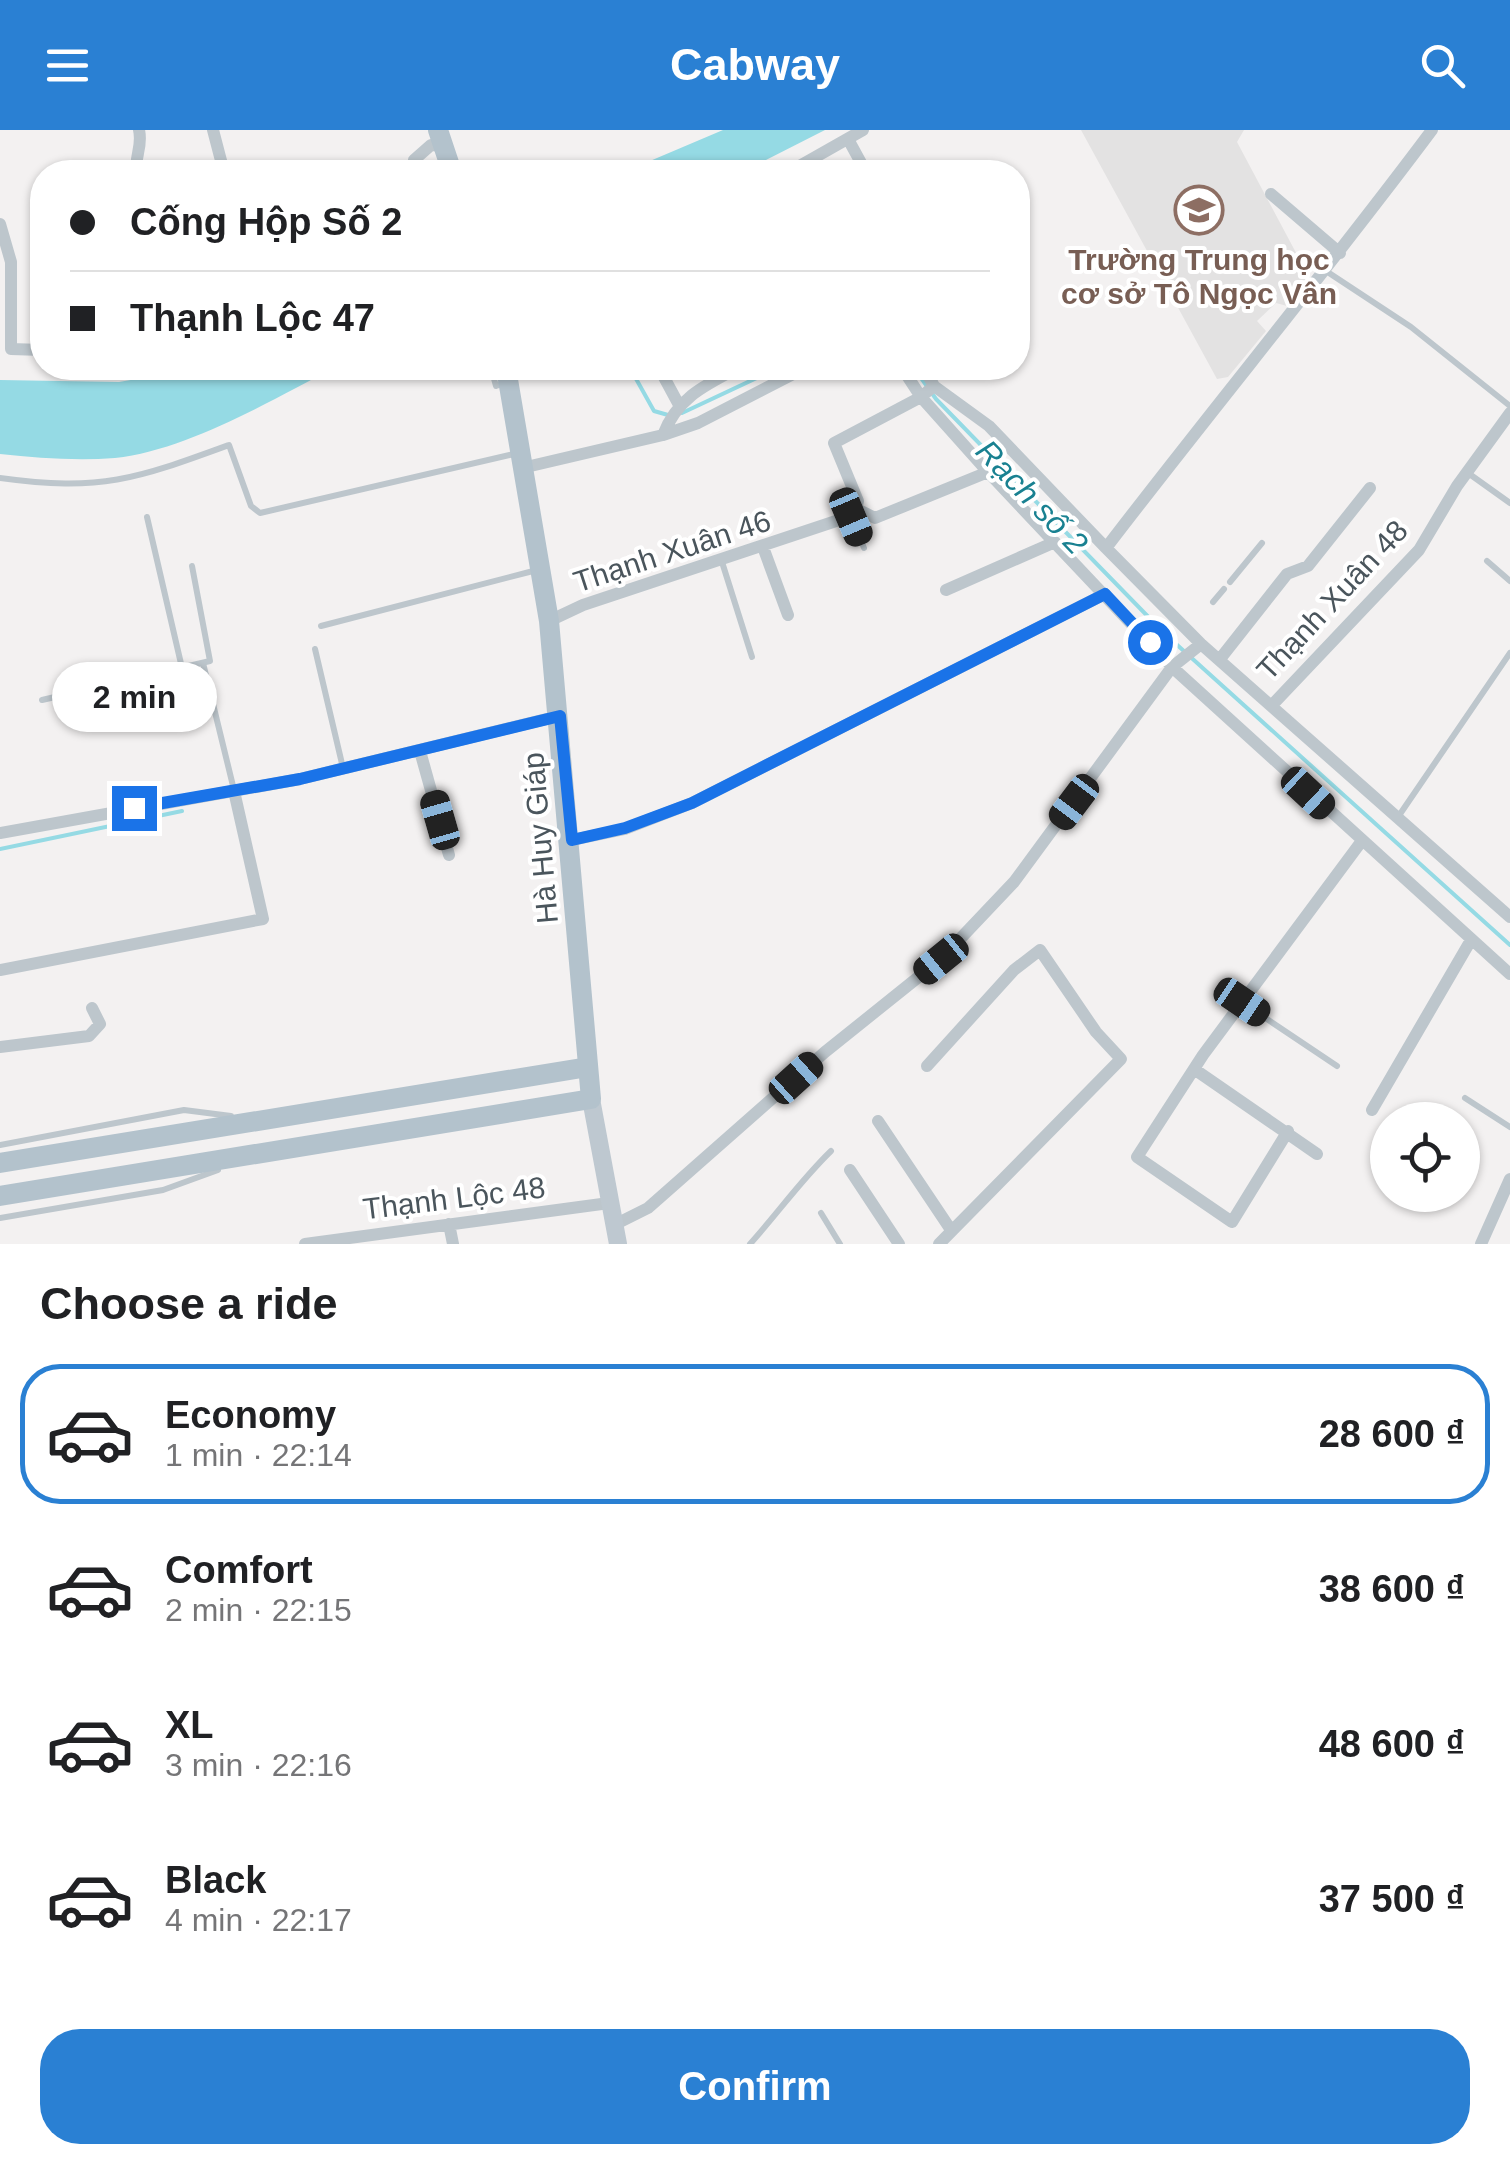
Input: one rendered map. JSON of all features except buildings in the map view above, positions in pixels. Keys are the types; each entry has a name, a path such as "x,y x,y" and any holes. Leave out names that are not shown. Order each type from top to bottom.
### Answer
{"main road":[{"name":"Hà Huy Giáp","path":"512,380 520,460 549,621 560,716 591,1099"},
{"path":"0,1163 588,1067"},
{"path":"0,1196 591,1099"}],"street":[{"path":"136,160 142,147 139,130"},
{"path":"213,130 221,160"},
{"path":"811,160 863,130"},
{"path":"1106,548 1274,328 1326,271 1432,130"},
{"path":"414,160 440,138"},
{"path":"848,139 859,160"},
{"path":"1272,194 1340,253"},
{"path":"1,237 11,262 6,350"},
{"path":"665,380 678,406"},
{"path":"666,428 678,406 695,389 713,380"},
{"path":"520,460 698,422 781,380"},
{"path":"910,380 988,472 1172,667 1510,974"},
{"path":"855,514 834,443 922,397 934,386 931,380"},
{"name":"Thạnh Xuân 48","path":"934,386 988,426 1106,548 1193,627 1201,644 1273,704 1419,550 1510,409"},
{"name":"Thạnh Xuân 46","path":"549,621 583,604 722,562 855,514 875,518 988,472"},
{"path":"1220,659 1287,574 1308,566 1370,488"},
{"path":"946,590 1055,542"},
{"path":"763,548 788,616"},
{"path":"572,840 625,828 692,803 1105,594"},
{"path":"616,1235 826,1052 941,959 1014,882 1172,667 1201,644"},
{"path":"1273,704 1510,917"},
{"path":"0,833 343,769 560,716"},
{"path":"420,751 449,855"},
{"path":"0,970 263,919 234,791"},
{"path":"1288,1130 1232,1222 1136,1157 1194,1069 1361,842"},
{"path":"1377,1102 1471,940"},
{"path":"927,1066 1014,970 1040,950 1096,1032 1120,1059 1079,1098 1035,1151 938,1244"},
{"path":"0,1047 89,1036 100,1024 92,1008"},
{"path":"1194,1069 1288,1130 1316,1154"},
{"name":"Hà Huy Giáp","path":"591,1099 616,1235"},
{"path":"878,1122 951,1230"},
{"path":"850,1170 899,1244"},
{"path":"1481,1244 1510,1180"},
{"name":"Thạnh Lộc 48","path":"305,1244 609,1203"},
{"path":"449,1224 453,1244"}],"lane":[{"path":"1326,271 1411,327 1510,409"},
{"path":"0,478 64,487 118,482 230,445 251,506 260,512 520,460"},
{"path":"1467,472 1510,503"},
{"path":"855,514 864,548"},
{"path":"147,517 182,668"},
{"path":"1230,582 1262,543"},
{"path":"722,562 752,656"},
{"path":"1486,562 1510,581"},
{"path":"42,700 210,662 192,566"},
{"path":"320,626 539,569"},
{"path":"1213,602 1224,590"},
{"path":"314,649 343,769"},
{"path":"1398,817 1510,653"},
{"path":"203,663 234,791"},
{"path":"1242,1002 1337,1066"},
{"path":"1465,1098 1510,1127"},
{"path":"0,1145 184,1110 262,1121"},
{"path":"750,1244 784,1208 795,1186 831,1150"},
{"path":"0,1218 163,1190 268,1151"},
{"path":"821,1212 840,1244"}],"shaded area":[{"name":"Trường Trung học cơ sở Tô Ngọc Vân","path":"1081,130 1244,130 1237,142 1310,279 1287,306 1276,303 1257,321 1266,331 1228,377 1217,379"}],"water":[{"path":"723,130 825,130 766,160 652,160"},
{"path":"0,380 310,380 199,435 142,453 86,459 0,454"}],"waterway":[{"name":"Rạch số 2","path":"637,380 654,411 668,415"},
{"name":"Rạch số 2","path":"682,413 752,380"},
{"name":"Rạch số 2","path":"923,380 936,399 1165,634 1510,945"},
{"path":"0,849 182,811"}],"place":[{"name":"Trường Trung học cơ sở Tô Ngọc Vân","path":"1199,210"}],"route":[{"path":"134,808 300,779 560,716 572,840 625,828 692,803 1105,594 1150,642"}]}
